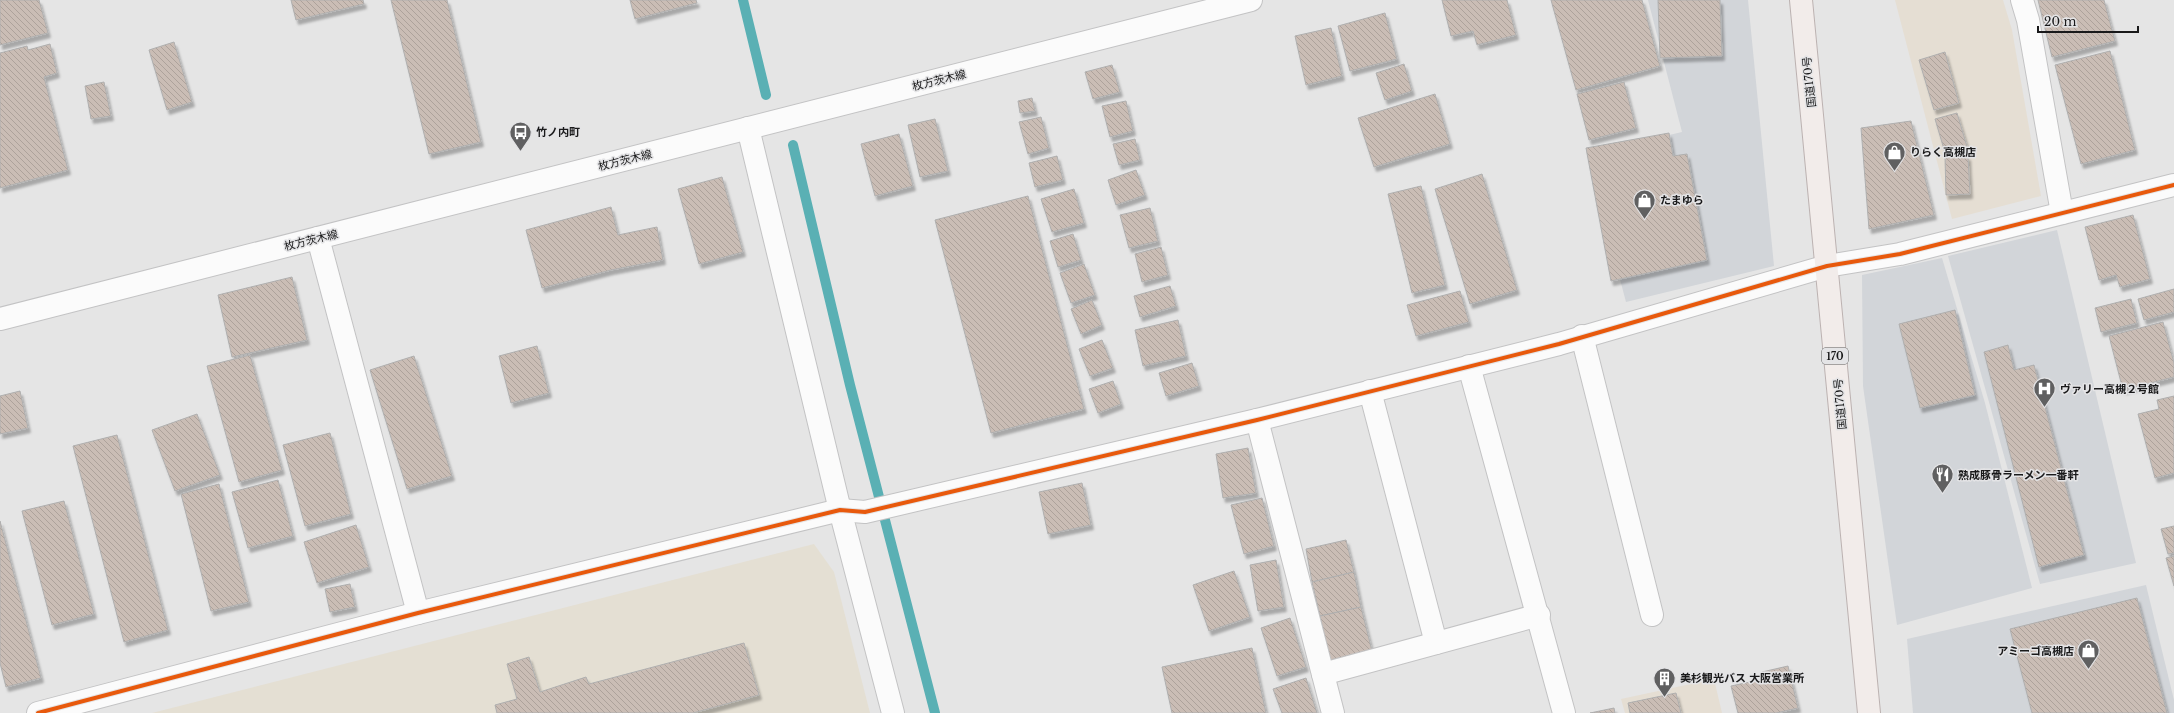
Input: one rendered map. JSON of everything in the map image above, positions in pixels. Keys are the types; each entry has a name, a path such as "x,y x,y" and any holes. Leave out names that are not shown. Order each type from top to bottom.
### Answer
{"highway":[{"name":"国道170号","path":"1801,0 1869,713"}],"street":[{"name":"枚方茨木線","path":"0,319 1251,0"},
{"path":"2022,0 2028,20 2062,213"},
{"path":"748,128 840,510 893,713"},
{"path":"38,713 418,613 840,510 864,512 1257,420 1582,336 1827,266 1900,254 2174,185"},
{"path":"318,238 418,613"},
{"path":"1582,336 1652,615"},
{"path":"1469,366 1539,615 1564,713"},
{"path":"1370,391 1436,643"},
{"path":"1257,420 1333,713"},
{"path":"1322,674 1539,615"}],"shaded area":[{"path":"1648,0 1748,0 1774,266 1626,302 1587,154 1682,132"},
{"path":"1895,0 2003,0 2012,30 2041,196 1952,219"},
{"name":"ヴァリー高槻２号館","path":"2057,230 2136,563 2040,584 1948,256"},
{"name":"熟成豚骨ラーメン一番軒","path":"1942,258 1985,403 2032,588 1897,625 1863,386 1862,275"},
{"path":"814,544 834,572 870,713 152,713"},
{"path":"2146,585 2174,700 2174,713 1913,713 1907,639"},
{"path":"1714,679 1722,713 1625,713 1621,699"}],"building":[{"path":"0,0 39,0 48,33 0,45"},
{"path":"291,0 363,0 364,4 296,20"},
{"path":"391,0 447,0 481,142 429,154"},
{"path":"630,0 696,0 697,3 635,19"},
{"path":"1442,0 1507,0 1516,35 1477,45 1473,31 1451,36"},
{"path":"1551,0 1642,0 1660,66 1576,90"},
{"path":"1658,0 1720,0 1722,56 1660,58"},
{"path":"2038,0 2104,0 2115,41 2052,57"},
{"path":"1385,13 1397,59 1350,71 1338,26"},
{"path":"1331,28 1342,76 1306,85 1295,36"},
{"path":"174,42 192,102 167,110 149,50"},
{"path":"50,44 57,73 44,77 68,170 0,188 0,53 27,46 28,50"},
{"path":"2110,51 2135,150 2081,164 2055,65"},
{"path":"1945,52 1959,103 1934,110 1919,60"},
{"path":"1404,64 1412,91 1385,100 1376,73"},
{"path":"1112,65 1120,92 1093,99 1085,72"},
{"path":"104,82 111,116 91,119 85,86"},
{"path":"1624,82 1636,128 1589,140 1577,94"},
{"path":"1435,94 1450,144 1374,167 1358,118"},
{"path":"1032,98 1035,111 1020,113 1018,101"},
{"path":"1126,101 1133,131 1110,137 1102,106"},
{"path":"1957,113 1968,150 1946,156 1935,119"},
{"path":"1041,117 1049,148 1028,154 1019,122"},
{"path":"935,119 948,171 920,177 908,125"},
{"name":"りらく高槻店","path":"1911,121 1934,215 1869,229 1861,128"},
{"path":"1669,133 1673,156 1687,154 1707,260 1611,281 1586,148"},
{"path":"899,134 913,186 875,196 861,144"},
{"path":"1135,139 1140,160 1119,165 1113,144"},
{"path":"1057,156 1063,180 1035,187 1029,163"},
{"path":"1968,156 1970,194 1946,195 1945,157"},
{"path":"1136,170 1145,195 1116,205 1108,180"},
{"path":"1482,174 1517,290 1470,304 1435,189"},
{"path":"722,177 743,252 699,264 678,189"},
{"path":"1421,186 1445,285 1412,293 1388,194"},
{"path":"1074,189 1084,223 1052,232 1041,199"},
{"path":"1028,196 1084,409 991,433 935,220"},
{"path":"611,207 618,235 657,227 663,260 611,270 542,288 526,230"},
{"path":"1150,208 1158,241 1129,248 1120,215"},
{"path":"2133,215 2150,279 2120,287 2116,275 2099,280 2085,227"},
{"path":"1073,234 1081,260 1058,267 1050,241"},
{"path":"1161,247 1168,275 1142,282 1135,254"},
{"path":"1084,264 1095,295 1071,303 1060,273"},
{"path":"292,277 307,340 232,357 218,295"},
{"path":"1170,286 1176,306 1140,317 1134,296"},
{"path":"2174,289 2174,312 2144,320 2138,299"},
{"path":"1460,291 1469,322 1416,336 1407,305"},
{"path":"2131,299 2137,323 2101,332 2095,308"},
{"path":"1092,300 1102,325 1081,334 1071,309"},
{"path":"1955,310 1975,395 1920,408 1899,324"},
{"path":"1178,320 1186,356 1143,366 1135,330"},
{"path":"2163,322 2174,363 2174,377 2123,390 2109,336"},
{"path":"1102,340 1113,368 1090,376 1079,349"},
{"path":"2008,345 2014,370 2034,365 2084,555 2039,567 1984,352"},
{"path":"537,346 549,393 511,403 499,356"},
{"path":"250,355 282,470 239,482 207,366"},
{"path":"414,356 452,476 407,489 370,370"},
{"path":"1192,363 1199,386 1166,396 1159,373"},
{"path":"1113,381 1121,404 1098,413 1089,389"},
{"path":"20,391 28,428 0,434 0,396"},
{"path":"2174,396 2174,473 2155,478 2138,414 2159,409 2157,400"},
{"path":"197,414 220,475 175,491 152,430"},
{"path":"330,433 351,514 305,526 283,445"},
{"path":"117,435 168,630 124,642 73,446"},
{"path":"1248,448 1256,493 1223,498 1216,454"},
{"path":"278,480 293,536 248,548 232,492"},
{"path":"1082,483 1091,525 1048,534 1039,492"},
{"path":"219,484 249,602 211,611 181,494"},
{"path":"1262,498 1274,546 1244,554 1231,505"},
{"path":"64,501 94,614 52,625 22,511"},
{"path":"0,521 41,678 6,687 0,663"},
{"path":"356,525 369,567 317,583 304,542"},
{"path":"2174,526 2174,553 2168,554 2161,529"},
{"path":"1346,540 1354,572 1312,582 1306,549"},
{"path":"2174,556 2174,586 2166,558"},
{"path":"1276,560 1284,607 1258,611 1250,565"},
{"path":"1234,571 1250,617 1209,631 1193,585"},
{"path":"1354,572 1361,607 1320,616 1312,582"},
{"path":"350,584 355,607 330,612 325,589"},
{"name":"アミーゴ高槻店","path":"2137,598 2167,713 2032,713 2010,629"},
{"path":"1361,607 1372,651 1330,660 1320,616"},
{"path":"1290,618 1306,667 1277,676 1261,628"},
{"path":"744,643 759,695 693,713 497,713 495,705 517,699 507,664 529,657 540,692 586,677 589,684"},
{"path":"1252,648 1266,713 1172,713 1162,667"},
{"path":"1788,666 1798,708 1776,713 1738,713 1731,686 1764,679 1762,672"},
{"path":"1306,678 1317,713 1282,713 1273,689"},
{"name":"美杉観光バス 大阪営業所","path":"1676,693 1681,713 1630,713 1628,703"},
{"path":"1614,708 1615,713 1590,713"}],"waterway":[{"path":"743,0 766,95"},
{"path":"793,145 850,385 935,713"}],"cycle path":[{"path":"38,713 418,613 840,510 865,512 1257,420 1559,344 1827,266 1900,254 2174,185"}],"place":[{"name":"竹ノ内町","path":"520,152"},
{"name":"りらく高槻店","path":"1894,172"},
{"name":"たまゆら","path":"1644,220"},
{"name":"ヴァリー高槻２号館","path":"2045,408"},
{"name":"熟成豚骨ラーメン一番軒","path":"1943,494"},
{"name":"アミーゴ高槻店","path":"2089,670"},
{"name":"美杉観光バス 大阪営業所","path":"1665,698"}]}
